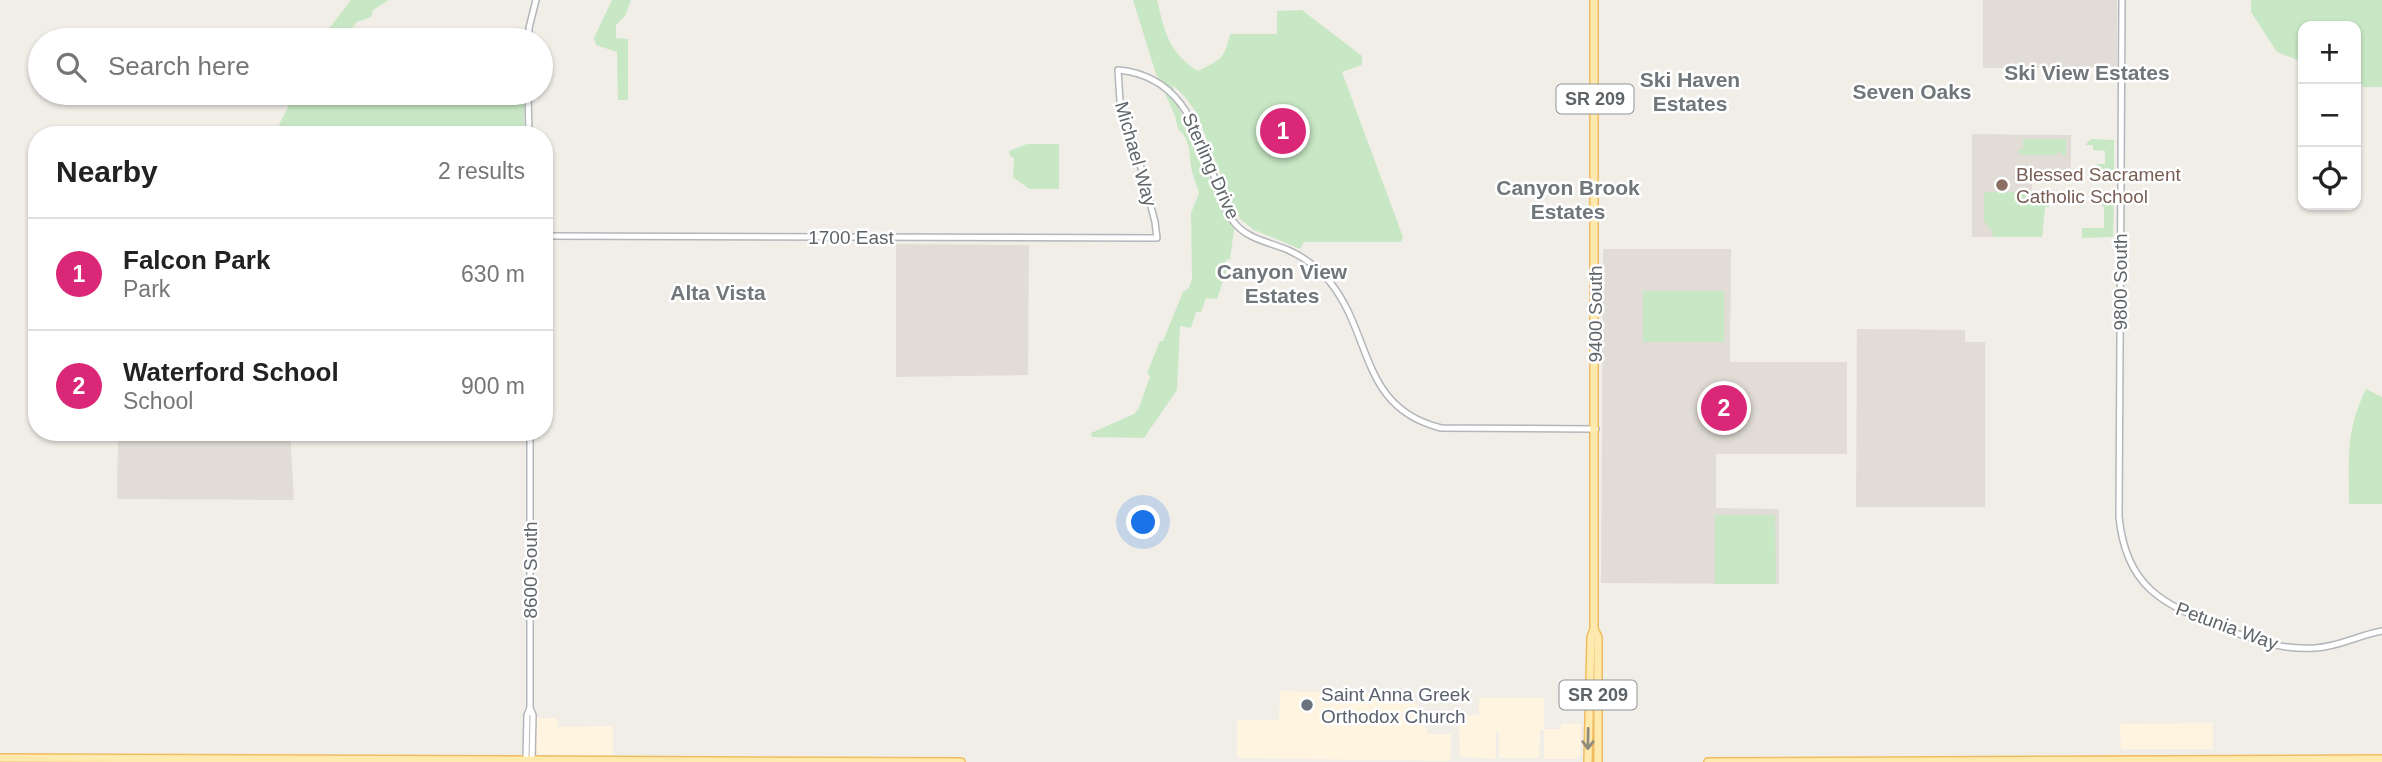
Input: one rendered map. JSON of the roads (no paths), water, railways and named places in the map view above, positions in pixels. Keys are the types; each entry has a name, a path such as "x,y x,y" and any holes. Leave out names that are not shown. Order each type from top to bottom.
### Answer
{"main road":[{"name":"9400 South","path":"1588,762 1591,636 1594,629 1594,0"},
{"name":"9400 South","path":"1594,629 1598,638 1598,762"},
{"path":"0,758 961,762"},
{"path":"1707,762 2382,759"}],"street":[{"path":"529,28 536,0"},
{"name":"9800 South","path":"2119,480 2122,0"},
{"name":"Sterling Drive","path":"1118,70 1154,81 1181,102 1196,128 1234,222 1252,237 1307,260 1328,279 1346,308 1373,375 1383,392 1397,406 1421,422 1452,429 1595,429"},
{"name":"Michael Way","path":"1118,70 1121,117 1138,156 1157,238"},
{"path":"528,105 529,126"},
{"name":"1700 East","path":"553,236 1157,238"},
{"name":"8600 South","path":"529,760 527,715 530,708 530,441"},
{"name":"Petunia Way","path":"2119,480 2119,517 2126,553 2145,584 2159,598 2175,608 2250,639 2280,647 2327,647 2382,631"}],"place":[{"name":"Falcon Park","path":"1283,131"},
{"name":"Blessed Sacrament Catholic School","path":"2002,185"},
{"name":"Waterford School","path":"1724,408"},
{"name":"Saint Anna Greek Orthodox Church","path":"1307,705"}],"district":[{"name":"Ski View Estates","path":"2087,72"},
{"name":"Ski Haven Estates","path":"1690,91"},
{"name":"Seven Oaks","path":"1912,91"},
{"name":"Canyon Brook Estates","path":"1568,199"},
{"name":"Canyon View Estates","path":"1282,283"},
{"name":"Alta Vista","path":"718,292"}]}
